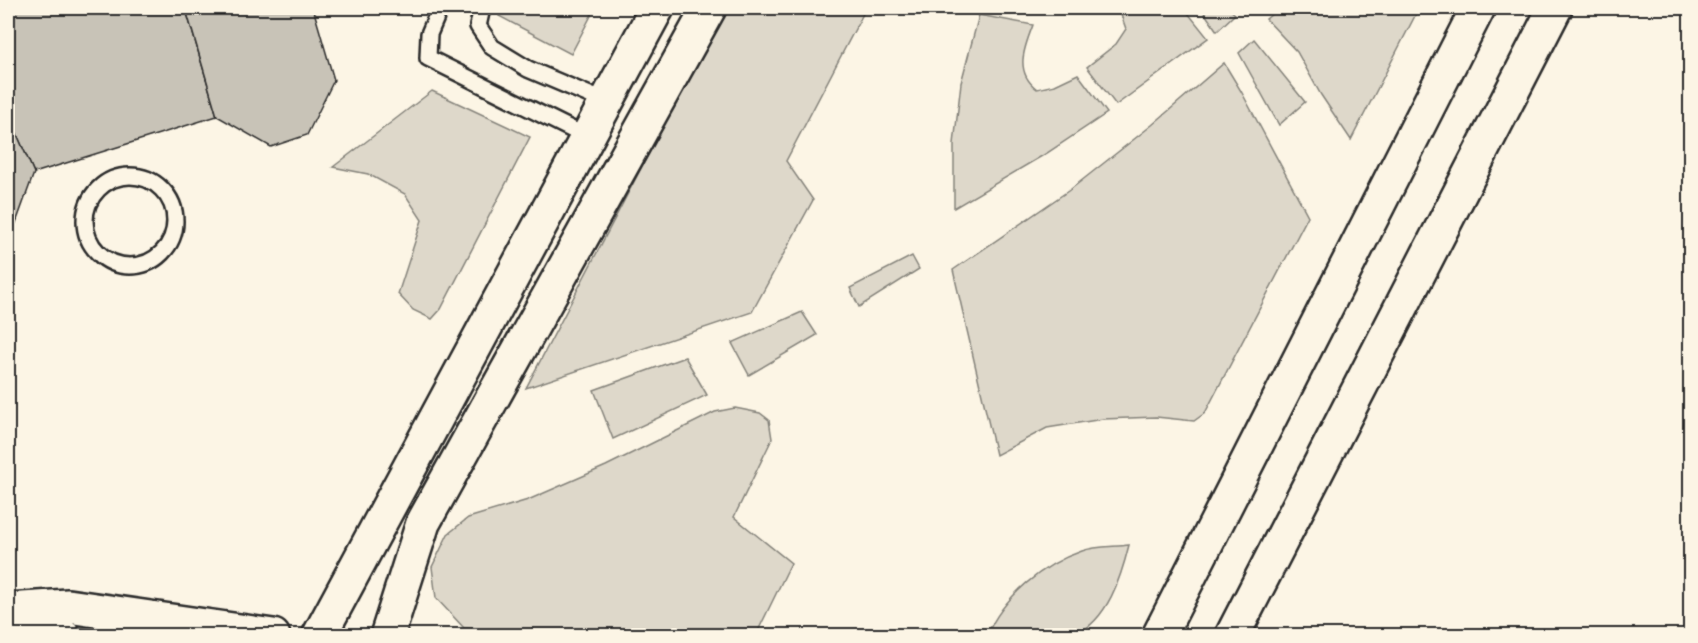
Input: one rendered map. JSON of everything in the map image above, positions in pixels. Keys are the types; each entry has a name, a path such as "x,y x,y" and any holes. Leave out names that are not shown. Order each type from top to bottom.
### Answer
{"street":[{"path":"319,636 657,8"},
{"path":"387,636 423,523 710,8"},
{"path":"1160,636 1478,8"},
{"path":"1232,636 1555,8"},
{"path":"8,610 68,606 273,636"},
{"path":"8,617 63,636"}],"lane":[{"path":"440,8 429,34 428,58 587,137"},
{"path":"482,8 478,26 492,47 528,69 606,102"},
{"path":"133,176 147,179 160,186 170,198 175,213 175,228 170,243 161,255 148,263 133,267 118,265 104,258 94,248 87,235 85,220 87,206 94,193 105,183 118,177 133,176"}],"shaded area":[{"path":"504,8 595,8 571,54 499,16"},
{"path":"725,8 866,8 786,161 813,200 752,312 526,388"},
{"path":"1116,8 1184,8 1208,38 1116,105 1087,67 1116,44 1126,29 1120,12"},
{"path":"1201,8 1228,8 1235,14 1217,31"},
{"path":"1279,8 1419,8 1351,140 1321,95 1297,52 1266,19"},
{"path":"979,15 1033,25 1023,59 1025,75 1030,82 1037,89 1055,85 1078,74 1107,113 1047,153 954,208 954,144 961,83"},
{"path":"1254,39 1305,102 1279,125 1239,53"},
{"path":"1224,63 1308,216 1205,413 1194,421 1156,417 1103,419 1047,428 996,455 953,270 1071,189 1152,125"},
{"path":"432,91 530,137 441,309 432,319 413,310 398,294 422,220 405,194 368,174 333,167"},
{"path":"912,256 919,269 859,307 850,288"},
{"path":"802,312 817,335 749,375 732,343"},
{"path":"685,357 707,395 613,439 594,390"},
{"path":"735,408 760,413 769,420 772,439 734,517 791,563 756,635 684,631 592,635 464,628 436,598 432,567 448,534 468,518 528,500 606,466 715,412"},
{"path":"1129,545 1117,584 1104,608 1096,619 1075,635 1033,637 987,635 994,621 1014,595 1053,564 1087,549"}],"building":[{"path":"8,8 190,8 187,13 217,116 34,173 8,114"},
{"path":"190,8 313,8 334,80 307,135 271,147 217,116 187,13"},
{"path":"8,114 34,173 13,231 8,233"}]}
